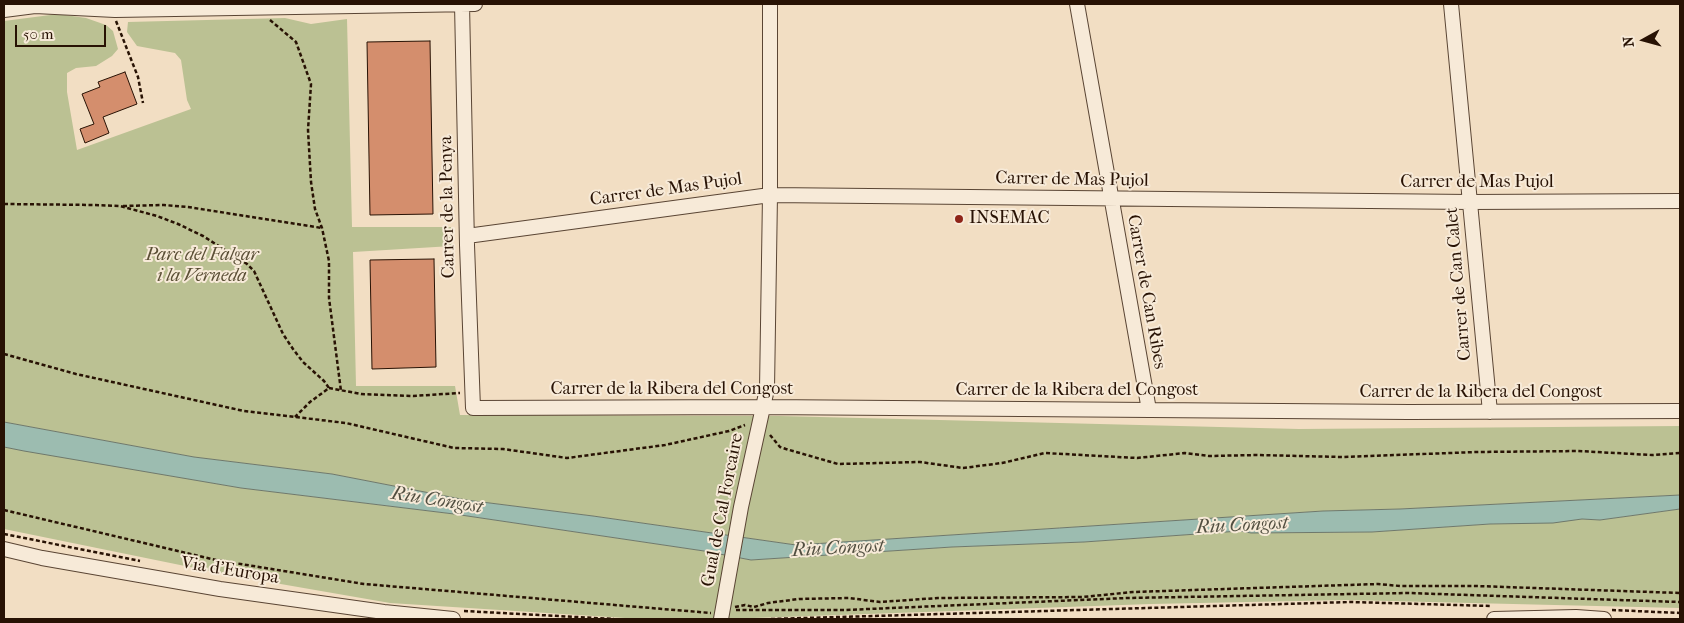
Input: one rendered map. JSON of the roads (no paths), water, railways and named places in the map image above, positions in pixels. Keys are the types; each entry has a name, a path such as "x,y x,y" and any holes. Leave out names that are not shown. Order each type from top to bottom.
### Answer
{"street":[{"name":"Carrer de la Penya","path":"462,4 473,408"},
{"path":"4,10 35,6 109,8 475,4"},
{"name":"Gual de Cal Forcaire","path":"725,610 741,507 767,389 770,4"},
{"name":"Carrer de Can Ribes","path":"1076,4 1149,410"},
{"name":"Carrer de Can Calet","path":"1451,4 1490,412"},
{"name":"Carrer de Mas Pujol","path":"467,236 770,195 1470,202 1680,201"},
{"name":"Carrer de la Ribera del Congost","path":"473,408 762,414 1149,410 1680,412"},
{"name":"Via d'Europa","path":"4,549 42,558 220,590 384,616 455,615"},
{"path":"1496,613 1576,617 1606,615"}],"water":[{"name":"Riu Congost","path":"4,422 194,457 332,474 466,500 796,545 1323,511 1680,495 1680,509 1600,520 1582,519 1553,523 1490,524 1372,532 1251,533 1240,531 1084,542 952,547 751,560 704,551 454,514 241,488 24,451 4,447"}],"place":[{"name":"INSEMAC","path":"959,219"}],"park label":[{"name":"Parc del Falgar i la Verneda","path":"202,266"}]}
